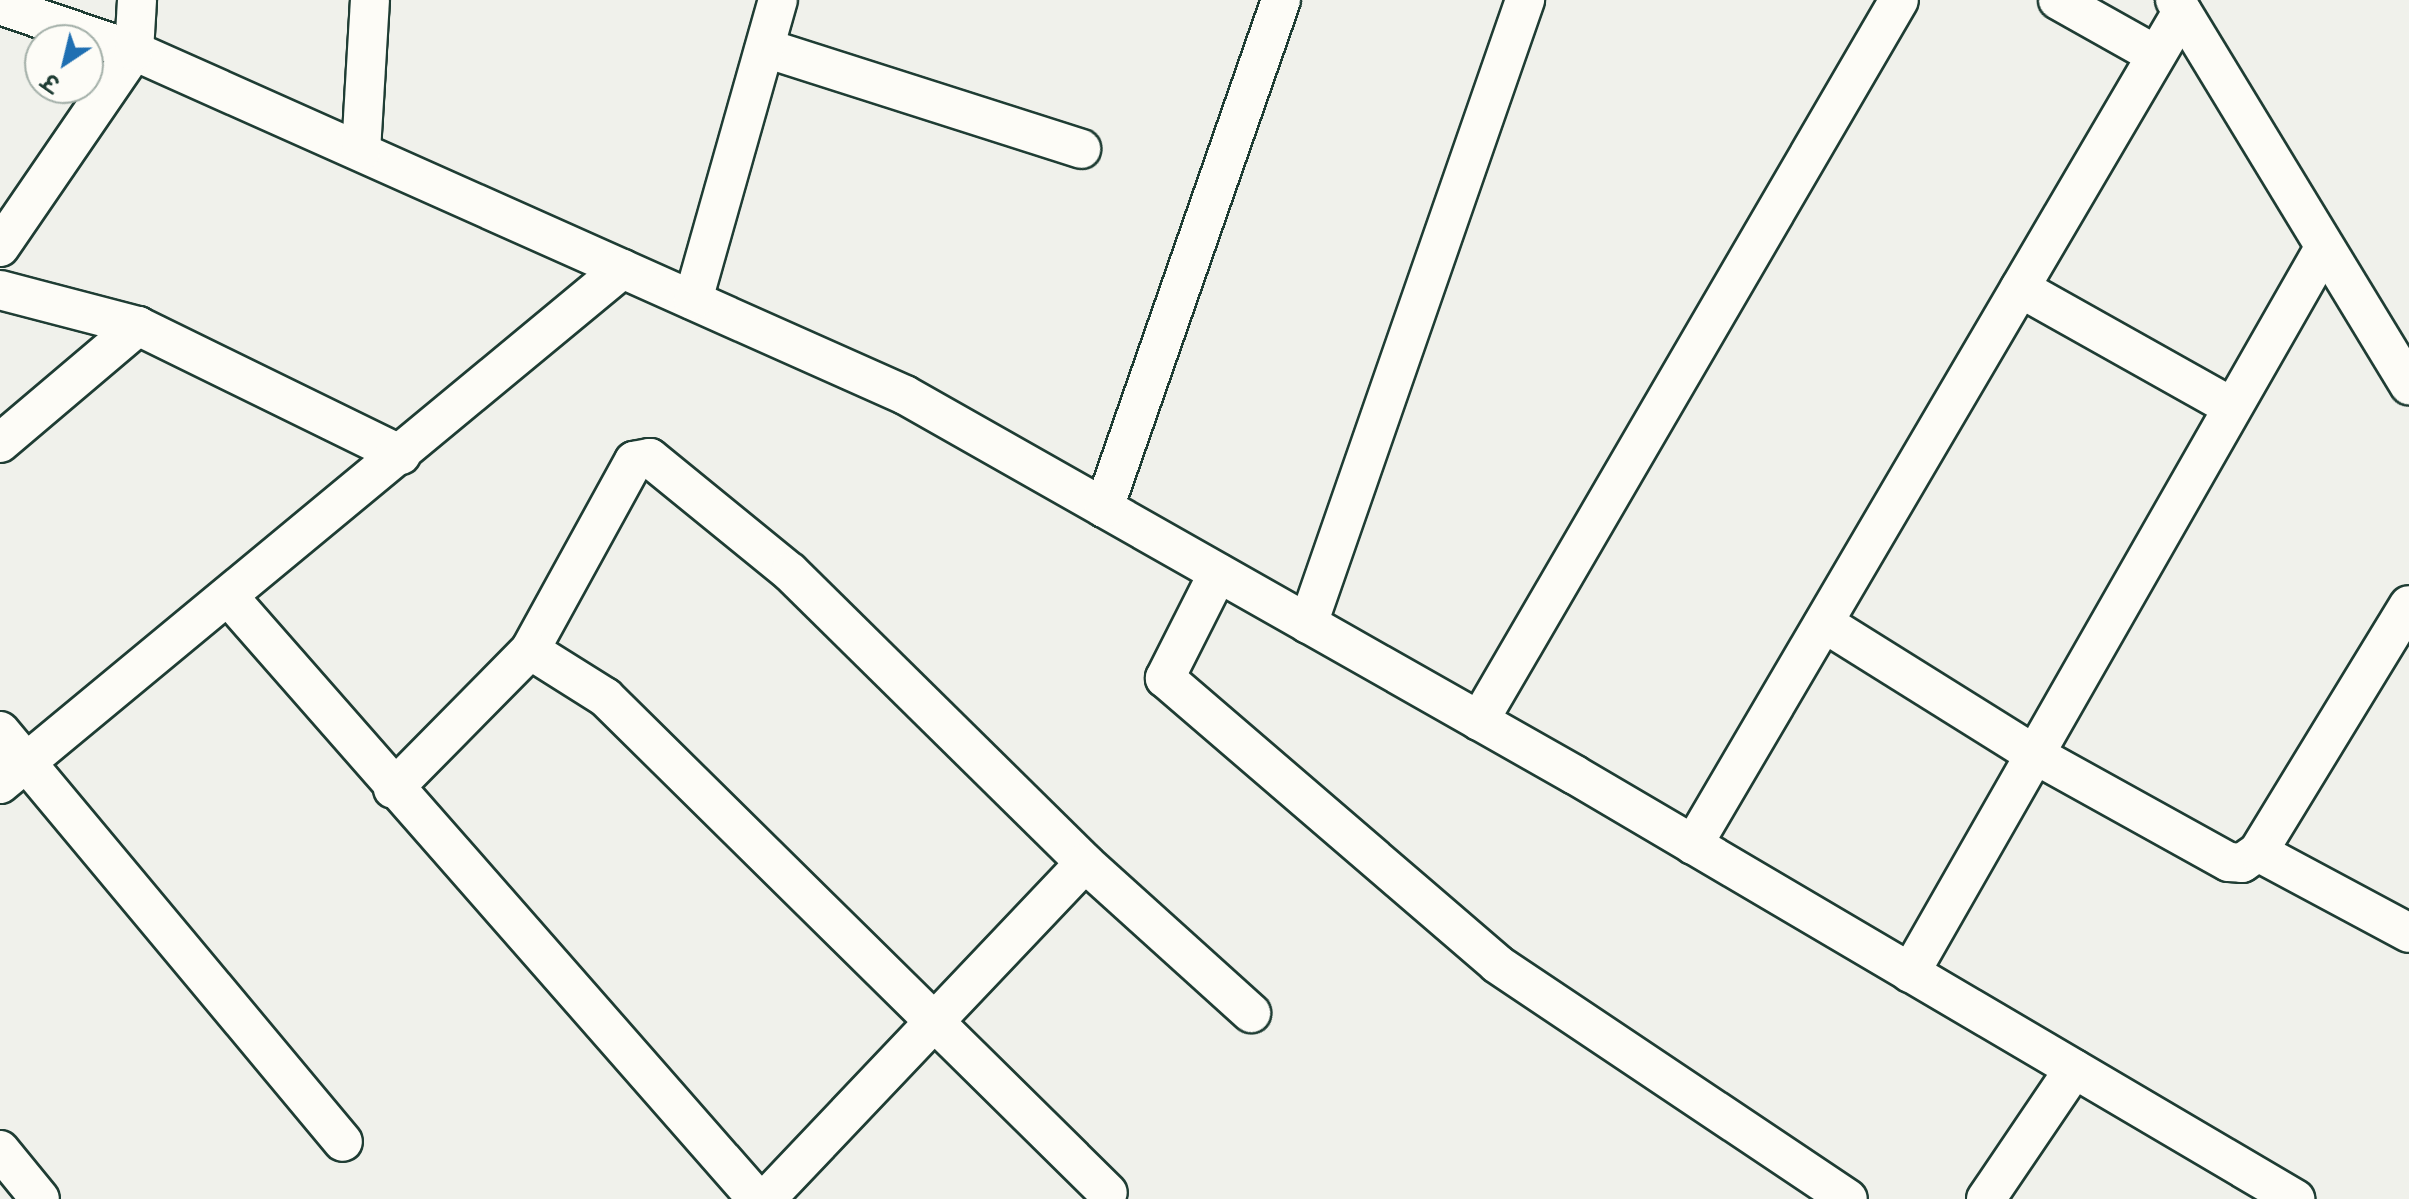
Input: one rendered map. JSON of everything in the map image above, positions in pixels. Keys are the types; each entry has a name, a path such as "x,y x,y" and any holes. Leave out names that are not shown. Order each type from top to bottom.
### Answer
{"street":[{"path":"0,247 134,51 137,0"},
{"path":"361,151 370,0"},
{"path":"693,300 778,0"},
{"path":"1104,508 1281,0"},
{"path":"1308,624 1525,0"},
{"path":"1479,721 1899,0"},
{"path":"2058,0 2156,55"},
{"path":"0,5 134,51 905,395 1479,721 2295,1199"},
{"path":"1693,845 2156,55 2178,6"},
{"path":"2178,6 2409,385"},
{"path":"765,48 1081,149"},
{"path":"1910,973 2032,753 2324,248"},
{"path":"13,773 622,269"},
{"path":"2020,288 2232,407"},
{"path":"0,290 138,326 401,455"},
{"path":"0,443 138,326"},
{"path":"393,789 530,650 634,461 650,458 790,572 1085,863 1251,1013"},
{"path":"1218,573 1165,678 1497,964 1848,1199"},
{"path":"228,596 393,789 757,1199"},
{"path":"1824,623 2032,753 2229,862 2242,863 2258,852 2409,605"},
{"path":"530,650 605,697 933,1024 1108,1193"},
{"path":"0,731 13,773 343,1142"},
{"path":"2258,852 2409,933"},
{"path":"766,1199 1085,863"},
{"path":"1986,1199 2074,1069"},
{"path":"0,1150 40,1199"}]}
